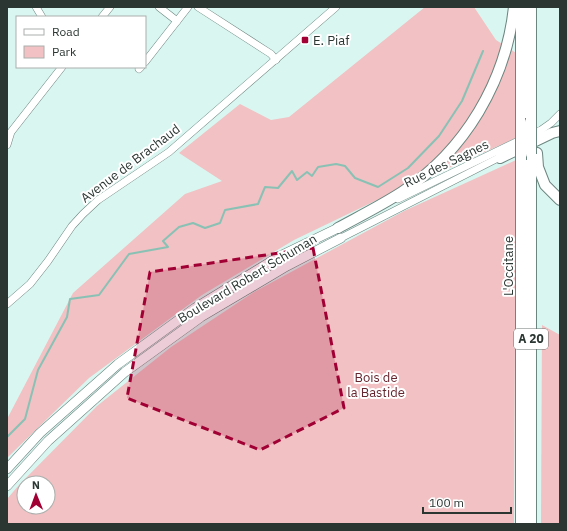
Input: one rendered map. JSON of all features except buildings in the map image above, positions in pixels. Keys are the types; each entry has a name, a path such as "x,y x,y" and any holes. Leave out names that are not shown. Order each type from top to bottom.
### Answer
{"highway":[{"path":"338,228 402,192 439,162 456,144 480,110 494,83 506,45 514,7"},
{"name":"L'Occitane","path":"521,7 521,524"},
{"name":"L'Occitane","path":"531,524 534,153 531,118 532,7"},
{"path":"500,158 552,133 560,131"},
{"path":"534,153 545,185 560,200"}],"main road":[{"name":"Boulevard Robert Schuman","path":"7,469 40,433 118,364 194,308 280,256 338,228"},
{"name":"Boulevard Robert Schuman","path":"7,486 48,441 125,372 201,317 287,266 341,238"}],"street":[{"path":"36,7 41,16"},
{"path":"103,16 110,7"},
{"path":"159,7 177,20"},
{"path":"146,61 188,7"},
{"path":"198,7 264,50 276,60"},
{"name":"Avenue de Brachaud","path":"7,304 30,284 72,226 98,200 169,152 276,60 331,8"},
{"path":"7,145 9,131 61,68"},
{"name":"Rue des Sagnes","path":"338,228 541,130 551,124 560,114"},
{"name":"Rue des Sagnes","path":"341,238 500,158 545,133 560,120"}],"highlighted area":[{"path":"313,248 344,408 260,450 127,398 150,272"}],"green space":[{"path":"425,7 474,7 496,40 516,53 516,138 375,201 294,240 202,295 89,378 7,458 7,419 73,293 185,194 222,181 179,153 240,104 271,120 289,117"},
{"name":"Bois de la Bastide","path":"516,160 514,524 7,524 7,499 16,488 16,515 56,515 56,475 29,475 97,406 171,347 254,292 404,211"},
{"path":"542,325 560,335 560,524 541,524"}],"waterway":[{"path":"7,437 25,419 38,370 67,317 70,299 99,295 129,254 168,247 163,241 179,227 193,223 205,228 220,223 225,210 258,204 265,187 278,188 292,171 297,180 307,172 312,176 318,167 336,164 345,166 355,178 378,187 408,168 439,136 462,101 483,51"}],"place":[{"name":"E. Piaf","path":"305,40"}]}
